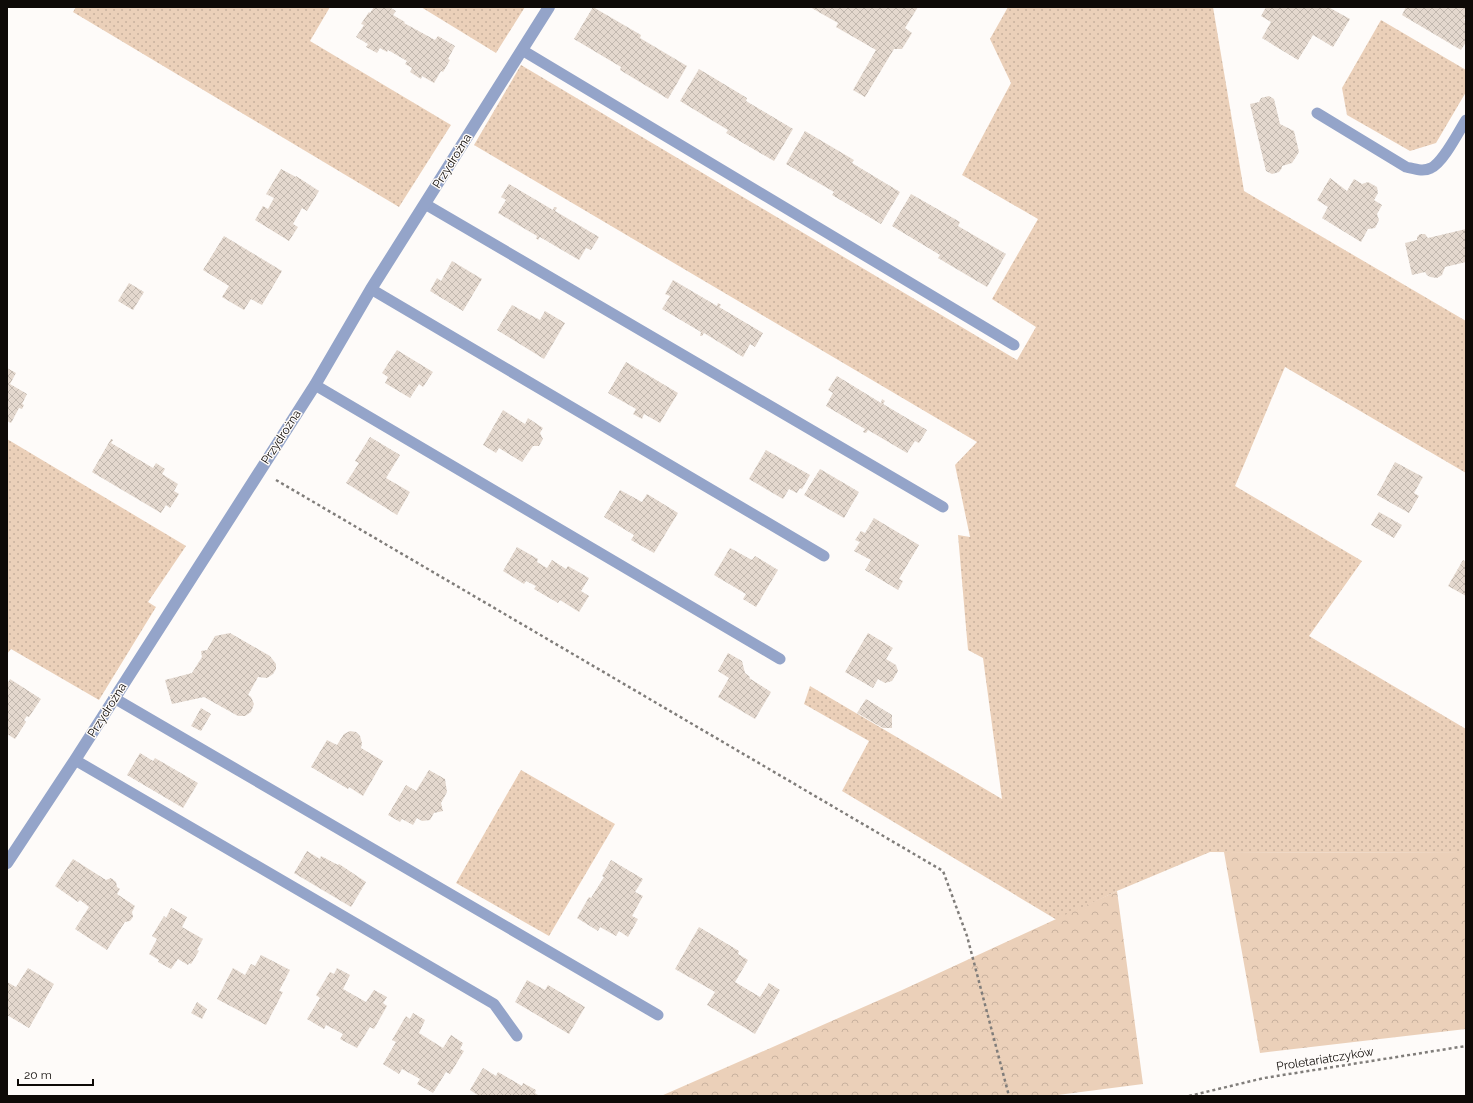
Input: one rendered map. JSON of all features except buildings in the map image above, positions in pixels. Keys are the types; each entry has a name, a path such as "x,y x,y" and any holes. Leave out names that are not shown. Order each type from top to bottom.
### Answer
{"street":[{"name":"Przydrożna","path":"7,863 75,760 315,385 371,289 549,7"}],"lane":[{"path":"522,50 1014,345"},
{"path":"1318,113 1406,167 1421,170 1432,168 1444,156 1466,120"},
{"path":"425,204 943,507"},
{"path":"371,289 824,556"},
{"path":"315,385 780,659"},
{"path":"114,698 658,1015"},
{"path":"75,760 494,1004 517,1036"}],"path":[{"path":"260,471 943,871 967,936 1009,1096"},
{"name":"Proletariatczyków","path":"1189,1096 1264,1078 1466,1046"}],"green space":[{"path":"76,7 330,7 310,41 451,125 399,207 73,12"},
{"path":"421,7 525,7 496,53"},
{"path":"1008,7 1213,7 1244,191 1466,321 1466,473 1285,367 1235,486 1362,561 1309,636 1466,729 1466,853 1210,852 1117,891 1057,920 842,791 869,741 804,704 810,686 1002,799 983,658 968,650 958,535 970,537 955,465 977,442 474,145 521,65 1017,360 1036,327 992,299 1038,219 962,175 1011,83 990,39"},
{"path":"1381,20 1466,70 1466,92 1436,143 1410,151 1347,115 1342,88"},
{"path":"7,439 186,546 148,602 156,607 99,700 11,649 7,654"},
{"path":"521,770 615,824 549,936 456,883"},
{"path":"1224,852 1466,853 1466,1029 1260,1053"},
{"path":"1117,891 1143,1084 1050,1096 661,1096 900,991"}]}
